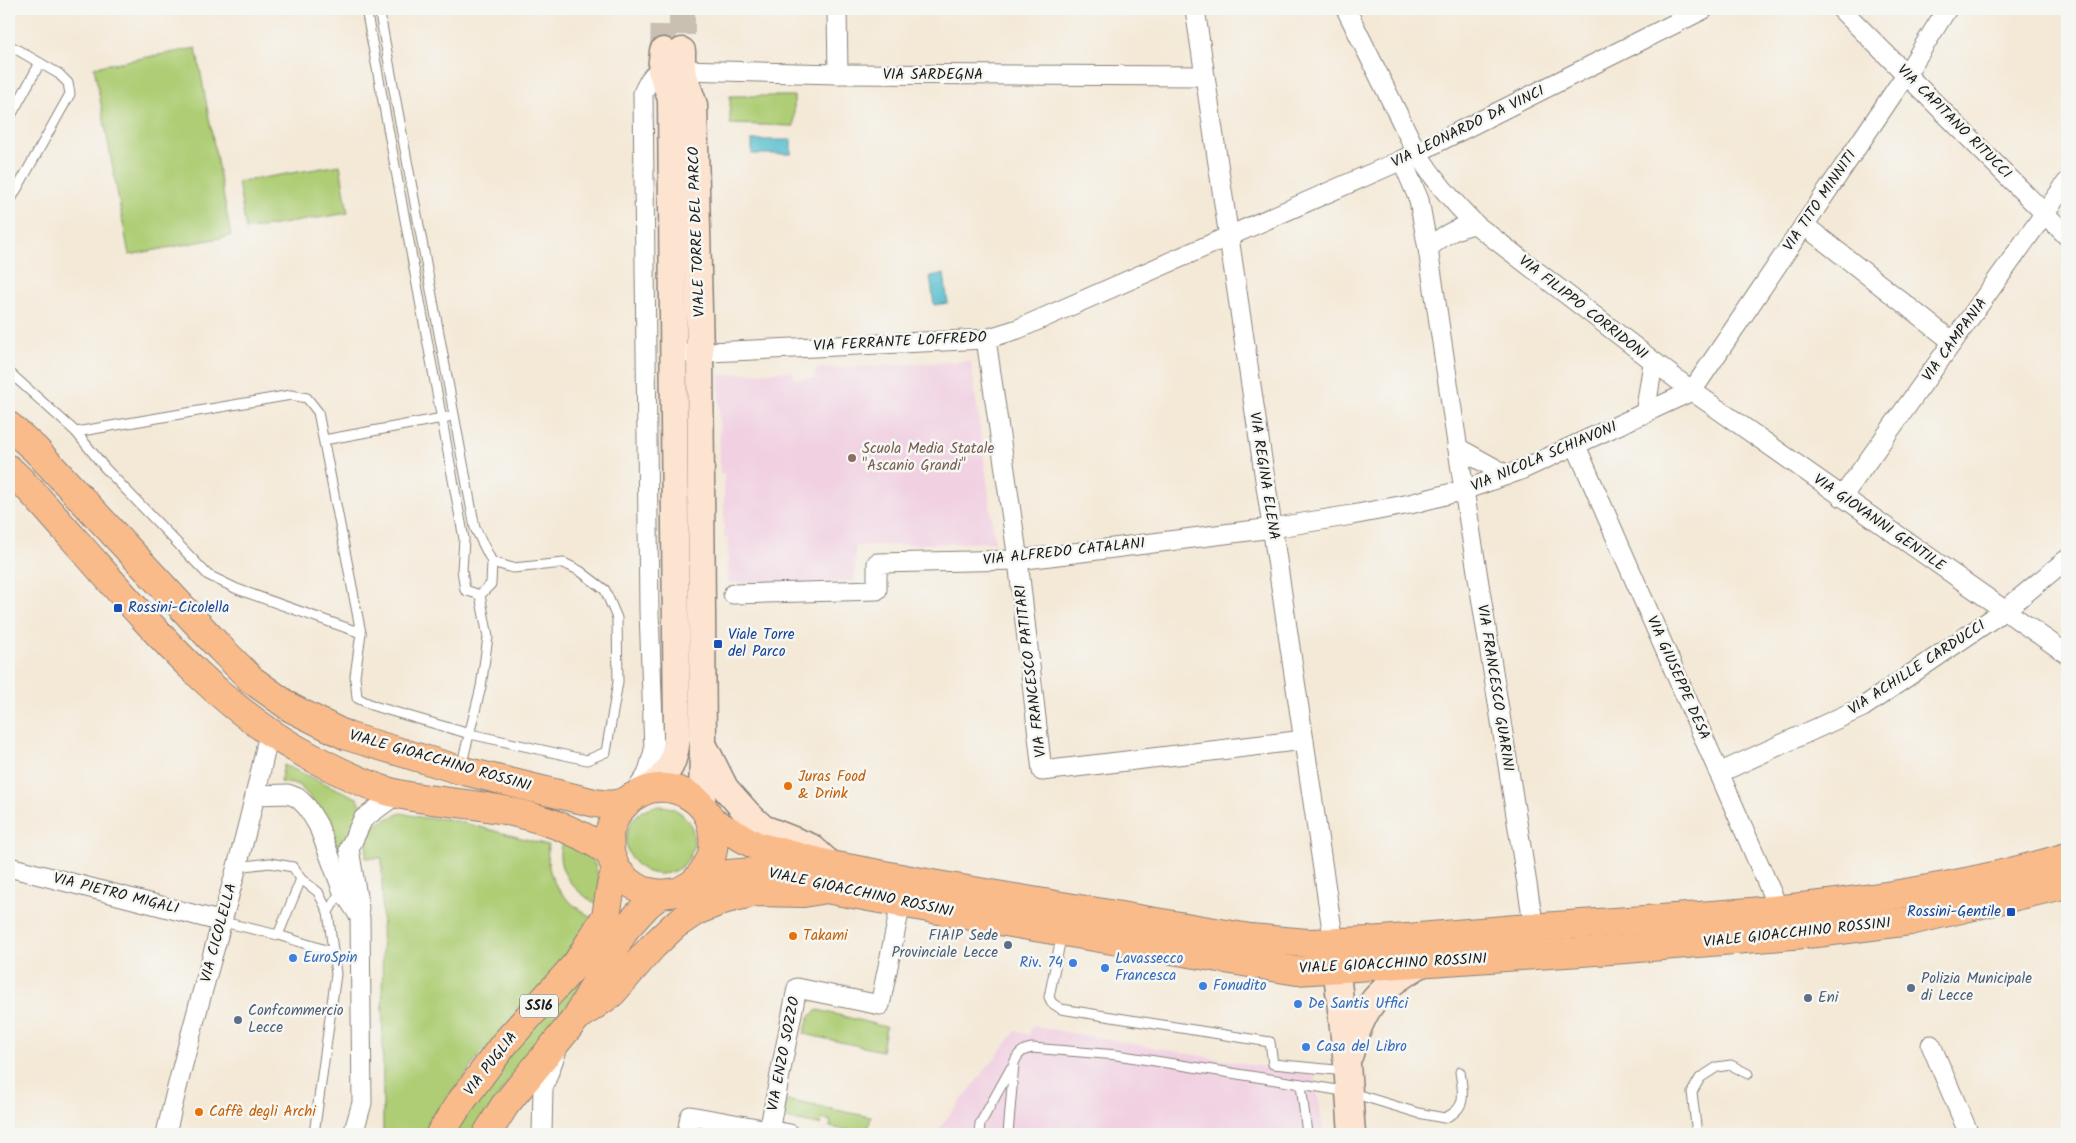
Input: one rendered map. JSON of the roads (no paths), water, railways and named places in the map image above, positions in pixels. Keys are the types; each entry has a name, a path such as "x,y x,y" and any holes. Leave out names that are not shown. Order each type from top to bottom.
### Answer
{"main road":[{"name":"VIALE GIOACCHINO ROSSINI","path":"9,426 35,449 213,641 252,680 290,708 347,736 460,770 595,803 616,804 640,793 669,788 687,794 707,813 757,846 828,877 901,903 1062,933 1288,970 1335,956 1534,928 1779,910 1904,894 1952,886 2067,857"},
{"name":"VIALE GIOACCHINO ROSSINI","path":"9,469 140,613 198,672 235,707 269,732 310,756 349,775 397,794 484,806 559,825 596,842 628,882 644,891 661,894 678,892 694,883 728,874 754,872 788,877 828,877 932,884 1278,942 1335,956 1423,963 1817,933 1910,921 2067,884"},
{"path":"613,861 609,832 617,813 640,793"},
{"name":"VIALE GIOACCHINO ROSSINI","path":"694,883 709,866 715,844 707,813"},
{"name":"VIA PUGLIA","path":"440,1134 504,1044 577,963 606,916 613,861"},
{"name":"SS16","path":"569,1027 612,993 652,947 675,925 696,911 722,900 756,892 804,893 828,877"},
{"name":"SS16","path":"487,1134 505,1105 569,1027 625,929 647,905 661,894"}],"street":[{"path":"837,9 838,74"},
{"name":"VIA REGINA ELENA","path":"1194,9 1335,956"},
{"path":"1346,9 1410,157"},
{"name":"VIA LEONARDO DA VINCI","path":"1228,236 1410,157 1704,9"},
{"name":"VIA CAPITANO RITUCCI","path":"1841,9 1907,73 2067,236"},
{"name":"VIA TITO MINNITI","path":"1692,391 1907,73 1947,9"},
{"path":"640,793 654,751 649,611 644,93 651,76 672,61"},
{"name":"VIA SARDEGNA","path":"672,61 838,74 1204,76"},
{"name":"VIALE TORRE DEL PARCO","path":"672,61 694,105 700,352 703,745 707,813"},
{"name":"VIALE TORRE DEL PARCO","path":"640,793 665,775 675,759 677,738 672,61"},
{"name":"VIA FILIPPO CORRIDONI","path":"1410,157 1430,175 1454,203 1476,224 1653,363 1692,391"},
{"name":"VIA FRANCESCO GUARINI","path":"1410,157 1420,200 1428,249 1464,490 1534,928"},
{"name":"VIA CAMPANIA","path":"1842,497 2067,182"},
{"path":"1428,249 1438,239 1458,227 1476,224"},
{"path":"1804,225 1952,342"},
{"name":"VIA FERRANTE LOFFREDO","path":"674,353 986,339 1018,329 1228,236"},
{"name":"VIA FRANCESCO PATITARI","path":"986,339 1018,560 1042,771 1304,740"},
{"path":"1645,414 1653,363"},
{"name":"VIA NICOLA SCHIAVONI","path":"1272,528 1352,515 1464,490 1507,475 1576,446 1692,391"},
{"name":"VIA GIOVANNI GENTILE","path":"1692,391 2067,654"},
{"name":"VIA GIUSEPPE DESA","path":"1576,446 1779,910"},
{"path":"1458,448 1507,475"},
{"name":"VIA ALFREDO CATALANI","path":"733,594 877,590 877,563 1018,560 1272,528"},
{"name":"VIA ACHILLE CARDUCCI","path":"1719,773 1863,707 2005,610 2067,559"},
{"name":"VIA CICOLELLA","path":"166,1134 178,1082 256,795 269,732"},
{"path":"703,745 725,788 748,814 763,828 811,847 828,877"},
{"path":"256,795 288,794 298,798 307,807 318,825 342,889 360,917"},
{"path":"353,1134 362,1103 360,917 349,849 363,819 397,794"},
{"name":"VIA PIETRO MIGALI","path":"9,867 223,922"},
{"name":"VIA ENZO SOZZO","path":"769,1130 797,988 880,1006 901,903"},
{"path":"1335,956 1348,1076 1352,1134"},
{"path":"1348,1076 1359,1023 1369,1005 1381,991 1423,963"},
{"path":"542,1134 543,1088 569,1027"},
{"path":"1931,1045 1969,1134"},
{"path":"687,1134 690,1116 790,1134"}],"lane":[{"path":"366,9 464,539 462,570 465,590 480,595"},
{"path":"378,9 474,528 492,562 491,584 480,595"},
{"path":"9,45 60,74 68,83 70,94 9,202"},
{"path":"9,119 40,63"},
{"path":"9,372 76,432 105,468 208,575 237,589 361,634"},
{"path":"76,432 291,395 307,398 318,412 361,634 355,676 358,698 374,706 470,734 587,760 606,752 618,682 617,618 605,590 580,570 564,563 513,568 492,562"},
{"path":"324,440 453,416"},
{"path":"460,770 481,686 488,637 480,595"},
{"path":"236,868 270,863 293,867 301,879 318,892 328,912 336,974 314,1134"},
{"path":"278,935 301,879"},
{"path":"328,912 342,889"},
{"path":"223,922 278,935 332,952"},
{"path":"1062,933 1049,997 1052,1003 1061,1008 1270,1042 1273,1064 1348,1076 1418,1112 1444,1118 1458,1110 1462,1102 1460,1072"},
{"path":"979,1134 980,1124 1018,1054 1032,1048 1155,1060 1301,1084 1348,1076"},
{"path":"1008,1134 1014,1063"},
{"path":"1698,1134 1692,1092 1700,1078 1717,1067 1731,1065 1748,1074"},
{"path":"1301,1084 1307,1134"}],"water":[{"path":"752,140 791,140 791,154 752,154"},
{"path":"944,274 948,303 934,305 930,276"}],"tunnel":[{"path":"663,51 664,9"},
{"path":"682,9 682,51"}],"place":[{"name":"Scuola Media Statale \"Ascanio Grandi\"","path":"852,458"},
{"name":"Rossini-Cicolella","path":"118,608"},
{"name":"Viale Torre del Parco","path":"718,644"},
{"name":"Juras Food & Drink","path":"788,786"},
{"name":"Rossini-Gentile","path":"2011,912"},
{"name":"Takami","path":"793,936"},
{"name":"FIAIP Sede Provinciale Lecce","path":"1008,945"},
{"name":"EuroSpin","path":"293,958"},
{"name":"Riv. 74","path":"1073,963"},
{"name":"Lavassecco Francesca","path":"1105,968"},
{"name":"Fonudito","path":"1203,986"},
{"name":"Polizia Municipale di Lecce","path":"1911,988"},
{"name":"Eni","path":"1808,998"},
{"name":"De Santis Uffici","path":"1298,1004"},
{"name":"Confcommercio Lecce","path":"238,1020"},
{"name":"Casa del Libro","path":"1306,1047"},
{"name":"Caffè degli Archi","path":"199,1112"}]}
